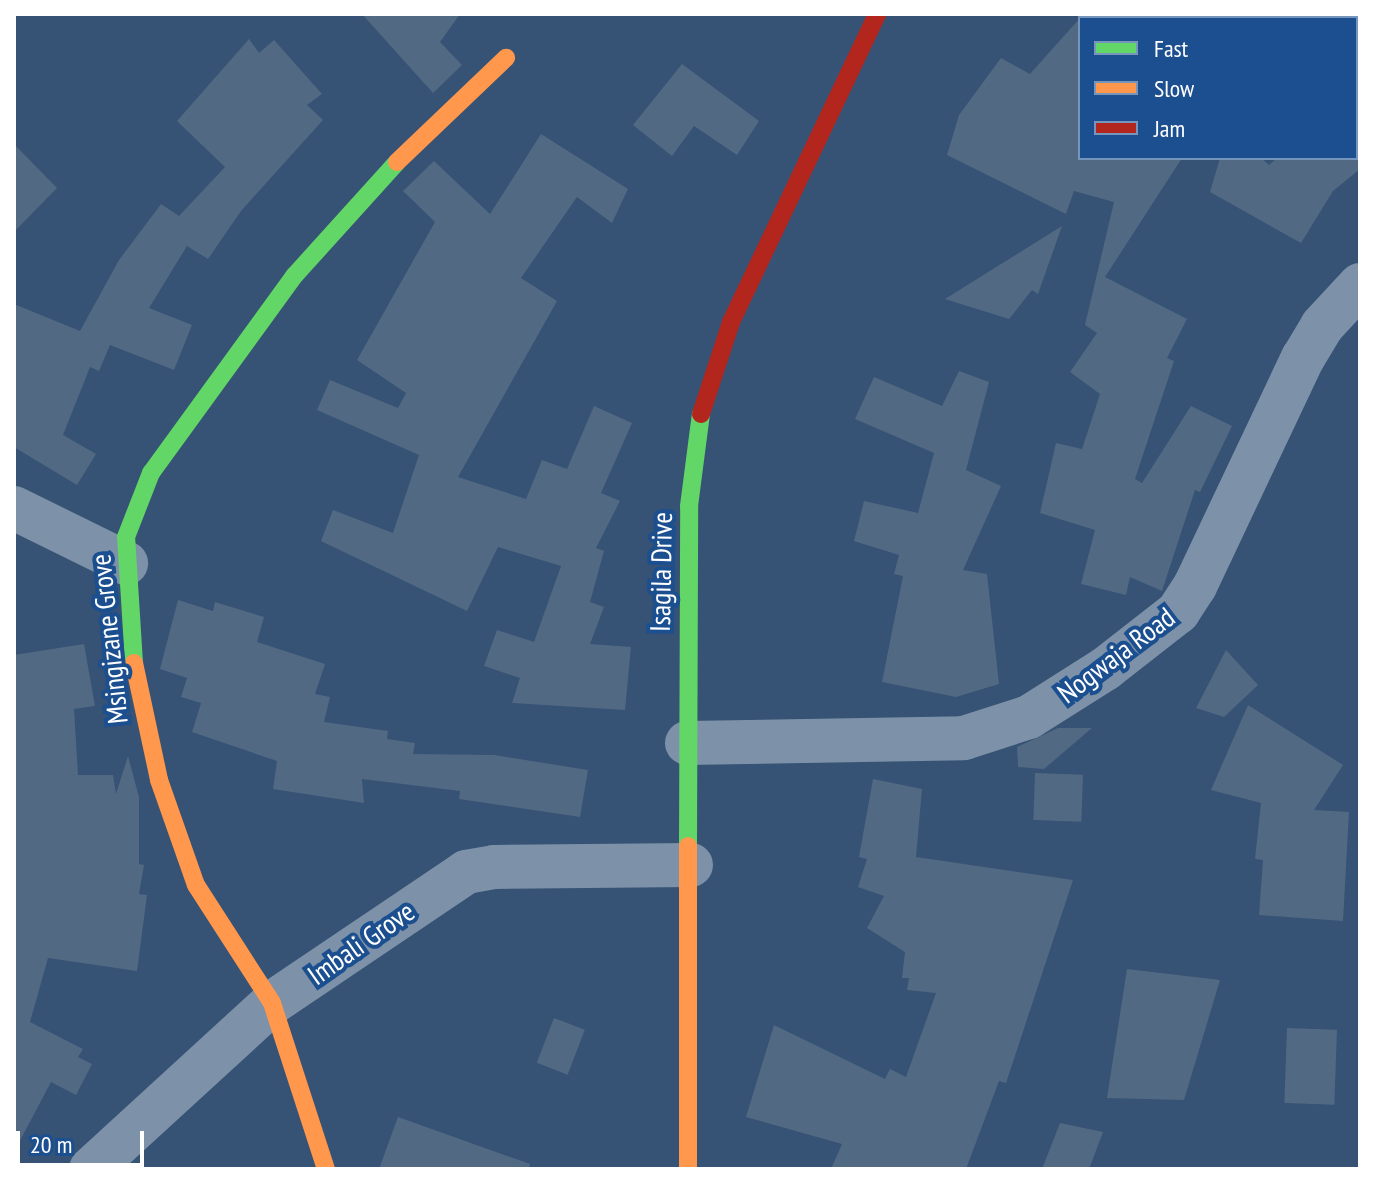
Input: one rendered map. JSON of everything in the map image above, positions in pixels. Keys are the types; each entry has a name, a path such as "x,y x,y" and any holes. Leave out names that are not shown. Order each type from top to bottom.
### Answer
{"street":[{"name":"Isagila Drive","path":"688,1169 691,865 687,743 689,506 701,414 731,322 877,14"},
{"name":"Msingizane Grove","path":"326,1169 272,1003 196,885 159,780 135,673 126,563 131,517 151,473 222,370 371,187 506,58"},
{"name":"Nogwaja Road","path":"687,743 964,738 1029,717 1105,669 1178,612 1195,586 1303,358 1322,326 1360,285"},
{"path":"14,508 126,563"},
{"name":"Imbali Grove","path":"91,1169 272,1003 452,880 477,868 691,865"}],"building":[{"path":"362,14 460,14 440,42 462,65 433,93"},
{"path":"1078,20 1078,160 1181,160 1105,277 1187,319 1167,358 1174,361 1135,479 1142,483 1191,406 1232,426 1200,492 1195,490 1162,591 1130,577 1126,595 1081,584 1095,530 1040,513 1056,443 1082,449 1100,394 1070,372 1097,333 1085,325 1114,202 1074,191 1066,214 947,155 959,115 1001,58 1030,74"},
{"path":"249,39 259,53 274,40 322,94 307,105 323,120 241,211 208,259 187,246 149,308 192,325 174,370 110,345 99,371 90,367 63,435 96,454 77,485 14,447 14,304 80,331 119,260 161,204 179,216 225,167 177,121"},
{"path":"682,64 759,121 737,155 694,126 672,156 633,125"},
{"path":"541,134 628,189 612,223 577,197 521,278 557,301 458,477 526,499 542,460 567,469 594,406 632,423 601,493 620,501 596,548 604,551 590,602 604,607 590,644 631,647 625,710 512,703 520,678 484,666 497,630 534,642 561,566 498,547 467,611 321,541 333,510 393,533 419,455 317,410 330,380 398,408 406,393 357,360 435,222 403,191 434,161 490,214"},
{"path":"14,144 57,188 14,232"},
{"path":"1360,158 1360,169 1333,191 1301,243 1210,192 1219,160 1263,160 1269,165 1275,160"},
{"path":"1062,226 1038,294 1032,290 1009,319 945,299"},
{"path":"959,371 989,382 966,470 1001,486 963,570 987,574 999,684 956,697 882,682 903,576 894,574 899,555 854,541 864,501 918,513 934,453 855,419 874,377 942,406"},
{"path":"178,600 213,611 215,602 264,617 257,642 325,664 315,694 330,697 324,722 388,731 387,739 415,743 413,754 494,755 588,770 580,817 459,799 460,791 362,779 364,803 273,789 277,761 192,732 201,703 181,697 187,678 160,669"},
{"path":"84,644 95,706 74,709 78,775 113,775 116,794 128,756 139,797 139,864 144,865 139,894 147,895 137,971 48,958 30,1022 83,1049 78,1057 92,1064 76,1095 51,1082 14,1152 14,655"},
{"path":"1226,650 1258,685 1224,717 1196,708"},
{"path":"1248,705 1343,765 1314,810 1349,812 1343,921 1259,915 1263,860 1255,859 1261,803 1211,790"},
{"path":"1058,728 1092,728 1044,769 1018,767 1017,747"},
{"path":"1035,773 1083,775 1081,822 1033,820"},
{"path":"873,779 922,789 916,857 1073,880 1006,1083 999,1081 966,1169 831,1169 842,1144 746,1117 774,1025 885,1079 890,1069 906,1077 936,993 907,990 909,978 902,978 905,952 867,928 884,896 858,887 867,859 859,857"},
{"path":"1127,969 1220,980 1184,1100 1107,1098"},
{"path":"554,1018 585,1030 568,1075 537,1063"},
{"path":"1287,1028 1337,1030 1334,1105 1284,1103"},
{"path":"398,1117 530,1164 529,1169 379,1169"},
{"path":"1060,1123 1103,1132 1089,1169 1042,1169"}],"traffic: fast":[{"path":"134,663 126,537 151,473 295,275 397,162"},
{"path":"688,846 689,506 701,414"}],"traffic: slow":[{"path":"397,162 506,58"},
{"path":"134,663 159,780 196,885 272,1003 326,1169"},
{"path":"688,846 688,1169"}],"traffic: jam":[{"path":"701,414 731,322 877,14"}]}
